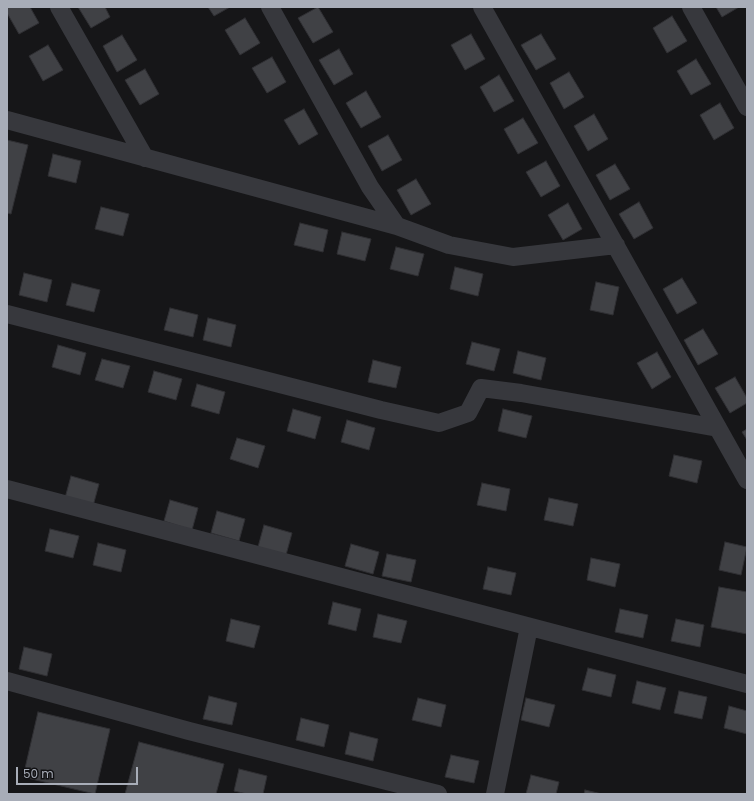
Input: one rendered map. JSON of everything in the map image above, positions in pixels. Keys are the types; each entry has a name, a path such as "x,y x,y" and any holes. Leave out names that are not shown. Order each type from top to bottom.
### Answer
{"street":[{"path":"59,7 145,158"},
{"path":"270,7 370,186 397,226"},
{"path":"482,7 747,480"},
{"path":"691,7 747,106"},
{"path":"7,120 397,226 449,245 513,257 616,244"},
{"path":"7,314 374,408 439,423 468,413 482,388 718,428"},
{"path":"7,489 747,684"},
{"path":"495,794 529,627"},
{"path":"7,681 189,731 438,794"}],"building":[{"path":"7,7 30,7 39,23 19,34 7,13"},
{"path":"78,7 105,7 110,17 91,28"},
{"path":"208,7 230,7 214,16"},
{"path":"318,7 333,32 313,43 298,18"},
{"path":"716,7 739,7 722,17"},
{"path":"672,16 687,41 667,53 653,28"},
{"path":"245,18 260,43 240,55 225,30"},
{"path":"471,34 485,59 465,70 451,45"},
{"path":"541,34 556,59 536,70 521,45"},
{"path":"122,35 137,60 117,72 103,46"},
{"path":"48,45 63,70 43,81 29,56"},
{"path":"339,49 353,74 334,85 319,60"},
{"path":"272,57 286,82 267,93 252,68"},
{"path":"696,59 711,84 691,95 677,71"},
{"path":"145,69 159,94 140,105 125,80"},
{"path":"569,72 584,97 564,109 550,83"},
{"path":"499,75 514,101 494,112 480,87"},
{"path":"366,91 381,117 361,128 346,103"},
{"path":"720,103 734,128 714,140 700,115"},
{"path":"304,109 318,134 299,145 284,120"},
{"path":"594,114 608,139 588,151 574,126"},
{"path":"523,118 538,143 518,154 504,129"},
{"path":"388,135 402,160 382,171 368,146"},
{"path":"7,140 28,145 11,214 7,213"},
{"path":"53,154 81,161 76,183 48,176"},
{"path":"546,161 560,186 541,197 526,172"},
{"path":"615,164 630,189 610,200 596,175"},
{"path":"416,179 431,204 411,215 397,190"},
{"path":"639,202 653,228 634,239 619,214"},
{"path":"568,203 582,229 563,240 548,215"},
{"path":"101,207 129,214 123,236 95,229"},
{"path":"300,223 328,230 323,252 294,245"},
{"path":"342,232 371,239 365,261 337,254"},
{"path":"396,247 424,254 418,276 390,269"},
{"path":"455,267 483,274 478,296 450,289"},
{"path":"24,273 52,280 47,302 19,295"},
{"path":"682,278 697,303 677,314 663,289"},
{"path":"596,282 619,287 613,315 590,310"},
{"path":"72,283 100,290 94,312 66,305"},
{"path":"170,308 198,315 193,337 164,330"},
{"path":"208,318 236,325 231,347 203,340"},
{"path":"703,329 718,354 698,365 684,340"},
{"path":"472,342 500,349 494,371 466,364"},
{"path":"58,345 86,353 80,375 52,367"},
{"path":"518,351 546,358 541,380 513,373"},
{"path":"657,352 671,377 652,389 637,363"},
{"path":"102,359 130,366 123,388 95,380"},
{"path":"373,360 401,367 396,388 368,382"},
{"path":"154,371 182,379 176,400 148,392"},
{"path":"735,377 747,398 747,403 730,413 715,388"},
{"path":"197,384 225,392 219,414 191,406"},
{"path":"293,409 321,417 315,439 287,431"},
{"path":"503,409 532,416 526,438 498,431"},
{"path":"347,420 375,428 369,450 341,442"},
{"path":"747,429 747,440 742,432"},
{"path":"237,438 265,446 258,468 230,459"},
{"path":"674,455 702,461 697,483 669,476"},
{"path":"71,476 99,484 93,506 65,498"},
{"path":"482,483 510,489 506,511 477,505"},
{"path":"549,498 578,504 573,526 544,520"},
{"path":"170,500 198,508 192,530 164,521"},
{"path":"217,511 245,519 239,541 211,533"},
{"path":"264,525 292,533 286,555 258,547"},
{"path":"50,529 79,536 73,558 45,551"},
{"path":"725,542 747,547 741,575 719,570"},
{"path":"98,543 126,550 121,572 93,565"},
{"path":"351,544 379,552 373,574 345,566"},
{"path":"387,554 416,560 411,582 382,576"},
{"path":"591,558 620,564 615,587 587,580"},
{"path":"488,567 516,573 511,595 483,589"},
{"path":"719,587 747,592 747,634 711,627"},
{"path":"333,602 361,609 356,631 328,624"},
{"path":"620,609 648,615 643,638 615,632"},
{"path":"378,614 407,621 401,643 373,637"},
{"path":"231,619 260,626 254,648 226,641"},
{"path":"676,619 704,625 700,647 671,641"},
{"path":"24,647 52,654 47,676 19,669"},
{"path":"588,668 616,675 611,697 582,690"},
{"path":"637,681 666,688 660,710 632,703"},
{"path":"679,691 707,697 702,719 674,713"},
{"path":"209,696 237,703 232,725 203,719"},
{"path":"418,698 446,705 441,727 412,720"},
{"path":"526,698 555,705 549,727 521,720"},
{"path":"729,706 747,711 747,734 724,728"},
{"path":"38,712 110,729 95,794 23,777"},
{"path":"301,718 329,725 324,747 296,740"},
{"path":"350,732 378,739 373,761 345,754"},
{"path":"139,742 224,764 216,794 125,794"},
{"path":"451,755 479,761 474,783 445,777"},
{"path":"239,769 267,776 263,794 247,794 234,791"},
{"path":"531,775 559,782 556,794 526,794"},
{"path":"585,790 602,794 584,794"}]}
